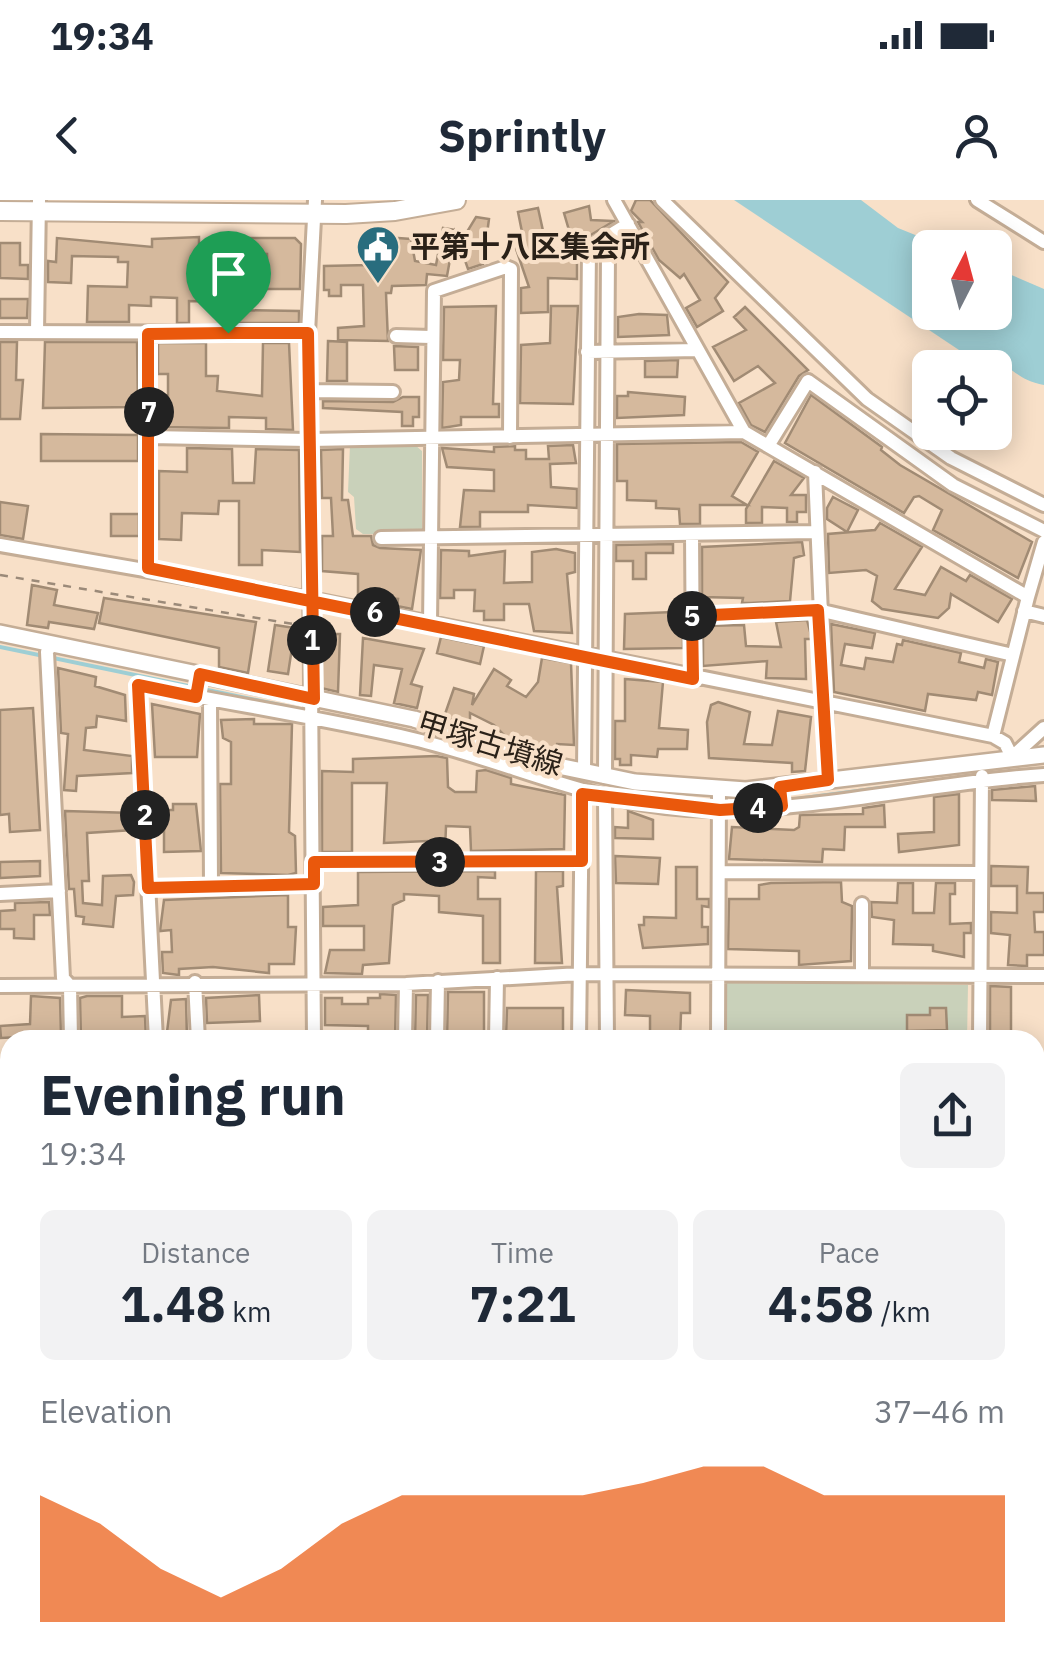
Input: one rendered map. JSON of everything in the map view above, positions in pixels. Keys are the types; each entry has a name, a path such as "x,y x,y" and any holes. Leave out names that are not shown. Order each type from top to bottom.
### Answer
{"highway":[{"path":"0,211 39,206 225,206 315,207 346,214 395,212 456,200"}],"main road":[{"name":"甲塚古墳線","path":"0,633 49,652 200,689 314,710 400,716 584,772 720,801 781,797 828,780 982,773 1012,757 1044,755"}],"street":[{"path":"614,200 744,432 815,472 1044,616"},
{"path":"662,200 851,384 950,458 1044,505"},
{"path":"978,200 1044,242"},
{"path":"37,332 39,206"},
{"path":"314,1030 308,333 315,207"},
{"path":"584,772 589,248 593,242 604,242 628,224"},
{"path":"604,242 608,251 605,776"},
{"path":"430,624 434,291 506,267 511,269 510,437"},
{"path":"0,332 308,333"},
{"path":"148,334 148,568"},
{"path":"396,336 431,337"},
{"path":"587,352 698,350"},
{"path":"768,446 808,382 965,492 1044,531"},
{"path":"851,384 851,412"},
{"path":"309,391 393,392"},
{"path":"150,437 310,440 744,432"},
{"path":"815,472 828,780"},
{"path":"380,538 816,532"},
{"path":"692,534 693,679"},
{"path":"993,736 1044,542"},
{"path":"0,545 310,599 693,679 993,736 1005,743 1012,757 1044,728"},
{"path":"692,616 818,610 1013,655"},
{"path":"49,652 63,978 70,986 71,1030"},
{"path":"156,1030 138,685 200,689 314,710 582,794 720,801 718,1030"},
{"path":"200,689 211,885"},
{"path":"397,736 400,716"},
{"path":"446,750 449,729"},
{"path":"510,771 518,751"},
{"path":"980,1030 982,773"},
{"path":"781,797 982,773 1044,775"},
{"path":"579,1030 582,794"},
{"path":"605,798 607,1030"},
{"path":"314,862 582,861"},
{"path":"720,872 981,873"},
{"path":"148,888 314,884"},
{"path":"0,894 59,891"},
{"path":"862,904 862,975"},
{"path":"0,986 196,982 406,984 580,974 1044,976"},
{"path":"496,1030 497,978"},
{"path":"437,1030 438,981"},
{"path":"196,982 198,1030"},
{"path":"405,1030 406,984"}],"path":[{"path":"0,576 311,627"}],"green space":[{"path":"350,445 415,445 422,451 419,534 363,534 356,529 354,497 348,492"},
{"path":"726,983 968,985 967,1030 726,1030"}],"water":[{"path":"734,200 861,200 912,234 912,319"},
{"path":"1012,275 1044,289 1044,385 1012,370 1012,350 959,350 929,330 1012,330"}],"building":[{"path":"636,200 650,200 728,282 715,298 723,311 697,327 686,308 700,300 684,274 680,278 659,260 638,222 642,222 631,211"},
{"path":"589,206 591,220 614,221 589,236 571,237 564,213"},
{"path":"538,208 547,249 577,249 577,279 548,278 548,312 521,313 521,288 529,287 513,240 523,237 518,212"},
{"path":"476,217 489,219 483,264 468,269 455,232 447,276 427,274 426,285 392,286 391,293 386,293 388,341 338,340 338,328 364,326 363,285 341,285 341,296 329,296 329,290 324,290 324,266 369,265 371,236 411,239 415,261 436,265 443,228 467,232"},
{"path":"199,237 199,272 221,272 222,238 295,238 301,244 300,289 219,289 219,302 189,301 189,323 177,323 177,298 151,297 151,306 129,305 129,322 87,322 88,286 127,287 128,262 118,262 118,257 72,256 71,283 48,282 48,261 56,262 57,238 152,247 152,239","holes":["243,253 267,254 267,274 243,274"]},
{"path":"0,243 20,243 20,265 28,265 28,279 0,278"},
{"path":"0,299 28,299 27,318 0,318"},
{"path":"496,306 493,404 499,404 499,417 461,417 461,425 442,428 443,382 459,380 460,360 443,360 444,307"},
{"path":"551,306 578,306 573,404 520,403 521,345 550,343"},
{"path":"745,307 808,370 799,376 765,432 751,425 739,403 775,383 758,366 734,381 713,347 746,330 734,317"},
{"path":"228,310 299,311 299,323 228,323"},
{"path":"667,315 669,335 618,337 618,317"},
{"path":"328,341 347,342 347,381 327,381"},
{"path":"0,342 17,342 16,380 23,380 20,419 0,419"},
{"path":"45,342 137,342 138,407 43,408"},
{"path":"158,343 206,343 206,376 218,376 217,391 262,396 263,343 289,343 293,430 266,429 266,418 229,417 229,428 158,427 158,401 168,402 168,374 158,374"},
{"path":"394,346 418,347 418,370 395,370"},
{"path":"678,360 677,377 645,377 645,361"},
{"path":"628,392 685,397 684,415 617,418 617,396 628,396"},
{"path":"811,395 882,447 900,465 1032,542 1018,578 933,530 942,510 919,496 914,497 904,513 785,443"},
{"path":"403,397 419,397 419,417 413,417 413,426 402,426 402,412 323,408 323,401 393,402"},
{"path":"41,434 138,435 138,461 41,461"},
{"path":"741,442 758,452 732,496 747,505 700,505 700,524 680,524 679,509 656,508 656,501 627,500 627,481 617,481 617,444"},
{"path":"573,445 576,463 550,464 551,487 577,489 577,508 528,505 528,512 480,512 480,527 460,527 464,490 494,491 494,470 447,467 442,448 494,452 494,447 515,446 515,450 526,450 526,459 549,459 548,446"},
{"path":"187,448 232,449 233,483 254,483 256,449 299,450 300,552 262,550 262,565 239,565 239,501 219,501 218,514 182,513 181,540 159,539 159,471 187,472"},
{"path":"343,449 342,500 348,500 353,536 371,536 373,545 380,548 421,550 412,609 397,606 398,599 358,596 358,574 322,571 322,536 333,536 331,498 322,498 321,450"},
{"path":"774,461 804,478 791,495 806,495 806,512 797,512 797,522 787,522 787,508 762,507 762,523 746,523 746,509"},
{"path":"833,497 858,510 847,532 827,519"},
{"path":"0,502 28,506 23,539 0,535"},
{"path":"111,514 139,514 139,536 111,536"},
{"path":"880,523 922,547 895,589 925,595 941,567 966,581 970,575 1012,599 998,622 951,594 949,608 938,618 882,609 872,601 877,576 866,570 829,573 828,534 875,530"},
{"path":"802,542 804,555 794,558 790,601 742,603 743,598 702,597 702,547"},
{"path":"673,544 673,553 646,553 646,579 633,579 633,561 616,561 616,545"},
{"path":"556,549 575,553 575,572 567,574 572,633 534,631 529,604 504,604 504,620 484,620 484,611 474,611 475,590 454,590 454,598 440,598 441,550 469,551 469,556 505,551 504,583 532,582 532,552"},
{"path":"32,585 57,590 54,605 98,613 94,629 49,622 48,628 27,625"},
{"path":"104,598 256,622 248,673 219,667 219,648 99,623"},
{"path":"673,612 673,628 683,628 683,648 624,649 625,614"},
{"path":"807,620 812,639 805,639 806,679 766,678 767,661 703,666 703,626 744,625 746,646 781,647 776,622"},
{"path":"831,624 875,633 872,648 845,644 841,665 864,669 866,658 893,662 897,644 902,645 903,640 961,653 959,662 984,668 986,659 998,662 992,695 978,692 976,700 928,694 925,711 834,692"},
{"path":"275,625 295,628 288,674 268,671"},
{"path":"323,634 340,634 338,692 321,688"},
{"path":"441,637 484,646 480,664 437,653"},
{"path":"363,638 424,649 411,684 422,687 417,708 394,703 402,669 374,665 371,696 360,695"},
{"path":"542,658 571,663 574,745 557,744 554,751 522,737 520,741 506,737 494,725 470,713 470,725 444,717 454,688 474,694 472,705 494,669 511,680 507,686 526,697 538,682"},
{"path":"58,668 96,677 95,686 125,695 126,721 97,716 96,727 86,728 84,750 132,756 132,773 77,776 76,791 64,790 68,734 61,733"},
{"path":"625,679 663,682 659,728 688,730 687,749 658,749 657,757 631,755 631,765 620,765 620,759 615,759 615,721 625,721"},
{"path":"718,702 750,712 744,744 772,745 778,711 811,717 805,771 792,772 792,763 709,758 707,722 711,705"},
{"path":"152,704 200,714 197,757 155,757"},
{"path":"33,708 40,830 10,832 9,814 0,815 0,710"},
{"path":"254,719 254,724 292,724 289,832 295,836 296,873 288,875 221,873 220,784 231,784 231,742 223,738 221,720"},
{"path":"447,758 448,787 455,792 476,792 477,771 486,770 511,778 511,784 565,795 564,849 471,851 470,827 446,826 445,852 427,852 427,841 384,843 387,783 352,783 352,852 322,852 322,771 353,772 353,759"},
{"path":"1035,786 1036,801 992,800 992,790"},
{"path":"959,794 959,845 899,852 898,834 934,832 934,797"},
{"path":"173,804 196,804 201,851 164,852 164,810 173,810"},
{"path":"884,805 885,827 845,827 844,850 823,849 822,862 729,859 732,827 794,830 799,827 800,815 863,814 863,808"},
{"path":"65,811 133,813 133,830 87,833 89,881 82,881 83,903 102,905 103,876 131,875 134,882 133,895 116,896 113,927 83,924 84,917 76,916 74,889 69,889"},
{"path":"628,811 653,820 653,839 615,838 615,827 628,828"},
{"path":"615,856 660,858 658,884 616,883"},
{"path":"40,861 40,876 0,878 0,862"},
{"path":"991,866 1028,867 1027,893 1044,893 1044,912 1034,912 1035,932 1044,932 1044,955 1027,955 1027,966 1008,965 1010,935 991,933 991,912 1017,913 1017,886 991,886"},
{"path":"676,867 697,867 697,899 709,899 709,907 702,906 702,927 708,927 708,944 643,948 639,925 644,925 644,917 676,918"},
{"path":"495,871 495,878 478,877 478,899 500,899 500,963 483,963 483,916 439,912 439,896 404,894 404,900 393,905 389,963 363,965 362,974 325,973 330,950 364,950 364,926 323,926 323,907 358,905 358,872"},
{"path":"536,871 563,871 563,886 557,887 562,963 535,963"},
{"path":"841,882 842,902 852,906 851,961 799,965 799,951 728,949 729,899 759,899 759,885 771,883"},
{"path":"898,883 913,883 913,913 934,913 936,883 955,883 955,894 950,894 950,924 971,923 971,933 964,933 964,957 933,951 933,945 893,944 894,920 872,917 871,902 897,903"},
{"path":"288,895 288,927 296,927 294,964 269,964 269,973 213,967 179,969 179,975 163,973 162,952 172,952 171,930 160,931 164,900"},
{"path":"49,902 50,915 34,915 34,939 14,938 14,929 0,929 0,911 15,910 15,903"},
{"path":"990,986 1011,987 1011,1030 990,1030"},
{"path":"626,990 690,993 690,1013 681,1013 680,1030 650,1030 650,1016 625,1015"},
{"path":"448,992 484,992 484,1030 447,1030"},
{"path":"380,994 396,995 395,1030 325,1025 325,998 342,998 342,1004 368,1004 368,998 380,998"},
{"path":"259,995 260,1021 207,1023 206,998"},
{"path":"416,995 428,995 427,1030 415,1030"},
{"path":"31,996 60,998 61,1030 0,1030 0,1026 30,1024"},
{"path":"122,996 122,1017 145,1016 146,1030 81,1030 80,998"},
{"path":"186,999 187,1030 167,1030 171,1000"},
{"path":"507,1008 563,1008 563,1030 506,1030"},
{"path":"930,1008 946,1008 947,1030 907,1030 907,1015 930,1015"}],"waterway":[{"path":"0,647 309,711"},
{"path":"781,801 980,775"},
{"path":"656,799 717,804"}],"place":[{"name":"平第十八区集会所","path":"378,285"}],"route":[{"path":"228,333 148,334 148,568 310,599 693,679 692,616 818,610 828,780 780,787 782,806 720,810 582,794 582,861 314,862 314,884 148,888 138,685 196,697 200,674 314,699 310,599 308,333 228,333"}]}
